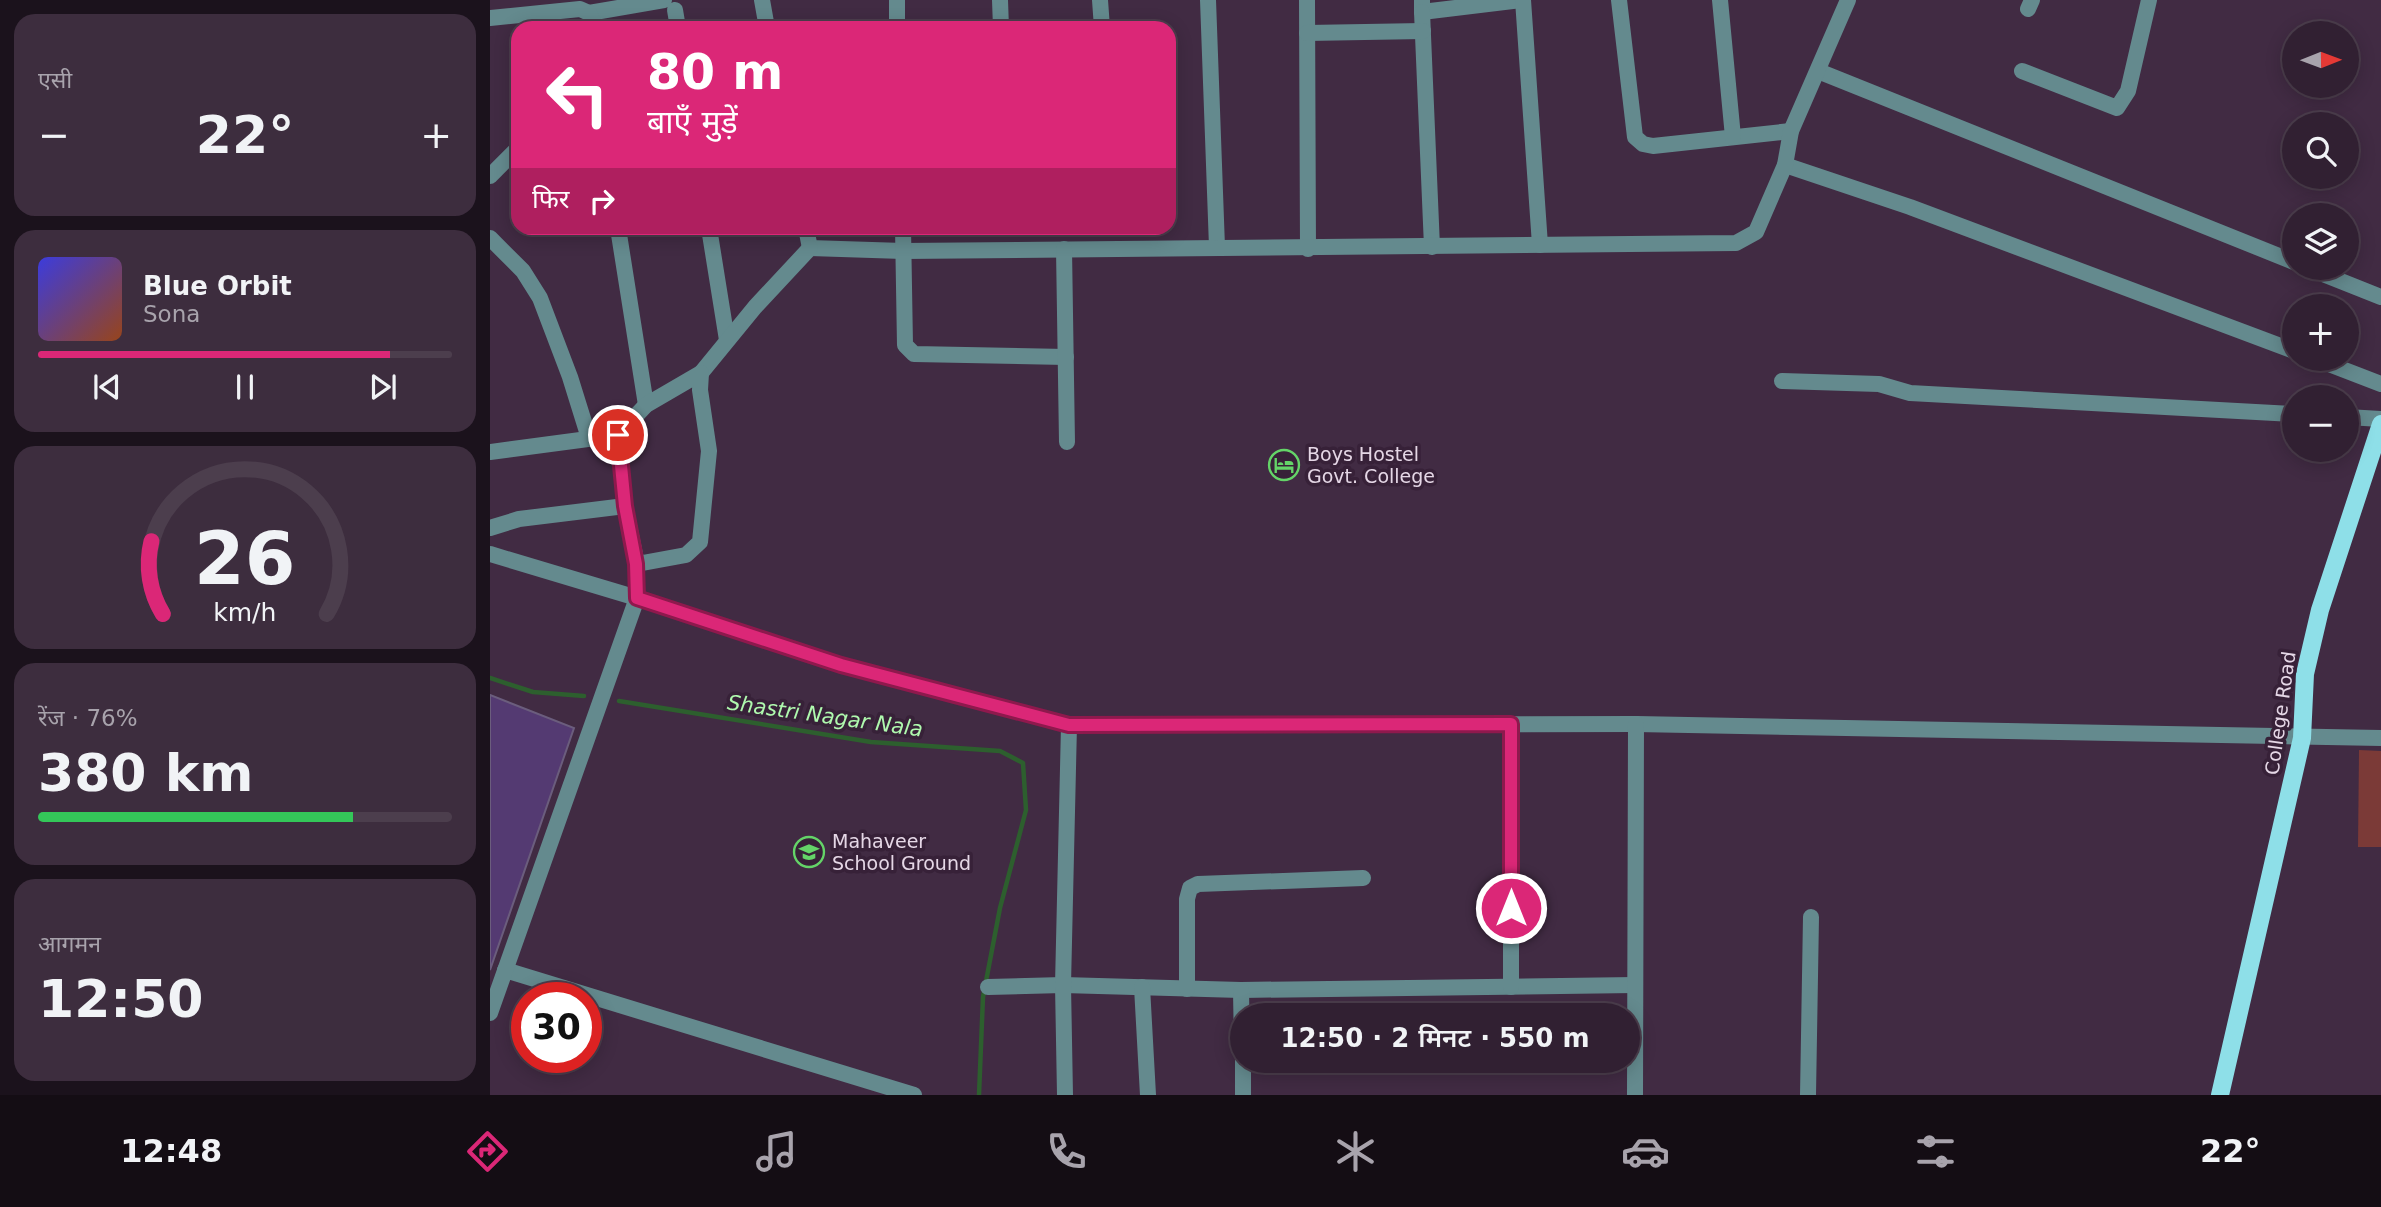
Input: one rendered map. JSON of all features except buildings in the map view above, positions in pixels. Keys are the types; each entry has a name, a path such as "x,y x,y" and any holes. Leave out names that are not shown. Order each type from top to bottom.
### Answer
{"main road":[{"name":"College Road","path":"2220,1095 2302,737 2305,674 2320,610 2381,424"}],"street":[{"path":"762,0 766,21"},
{"path":"897,0 897,21"},
{"path":"1000,0 1001,21"},
{"path":"1100,0 1102,21"},
{"path":"1208,0 1217,247"},
{"path":"1307,0 1308,249"},
{"path":"1433,247 1422,6 1522,0 1540,245"},
{"path":"1619,0 1635,137 1643,144 1653,146 1791,131"},
{"path":"1720,0 1733,137"},
{"path":"490,452 618,435 646,405 701,373 810,248 903,251 1217,247 1308,249 1736,243 1756,232 1784,165 1791,131 1848,0"},
{"path":"2022,71 2117,108 2128,91 2149,0"},
{"path":"490,18 580,9 593,20 669,5"},
{"path":"1307,33 1423,31"},
{"path":"1818,71 2282,257"},
{"path":"490,176 511,155"},
{"path":"1784,165 1923,212 2282,347"},
{"path":"619,235 646,405"},
{"path":"710,235 727,340"},
{"path":"807,235 810,248"},
{"path":"903,235 905,345 914,354 1066,356"},
{"path":"490,238 523,271 540,298 570,377 589,438"},
{"path":"1064,249 1067,442"},
{"path":"2338,280 2381,297"},
{"path":"2347,371 2381,384"},
{"path":"636,564 686,555 700,542 709,451 700,390 701,373"},
{"path":"1782,381 1879,384 1910,393 2282,413"},
{"path":"2359,418 2381,419"},
{"path":"490,1013 637,598 636,564 625,506 618,435"},
{"path":"490,528 519,519 625,506"},
{"path":"490,554 637,598 841,665 1069,725 1636,724 2381,738"},
{"path":"1511,724 1511,987"},
{"path":"1635,1095 1636,724"},
{"path":"1065,1095 1063,985 1069,725"},
{"path":"1187,989 1187,899 1190,888 1198,884 1363,878"},
{"path":"1808,1095 1811,917"},
{"path":"505,970 914,1095"},
{"path":"988,987 1063,985 1241,990 1636,985"},
{"path":"1143,987 1148,1095"},
{"path":"1241,990 1241,1003"},
{"path":"1243,1073 1243,1095"}],"shaded area":[{"path":"2359,750 2381,751 2381,847 2358,847"}],"waterway":[{"name":"Shastri Nagar Nala","path":"490,678 533,692 584,696"},
{"name":"Shastri Nagar Nala","path":"619,701 871,742 1000,751 1023,763 1026,810 1000,908 983,997 979,1095"}],"place":[{"name":"Boys Hostel Govt. College","path":"1284,465"},
{"name":"Mahaveer School Ground","path":"809,852"}],"route":[{"path":"618,435 625,506 636,564 637,598 841,665 1069,725 1511,724 1511,908"}]}
